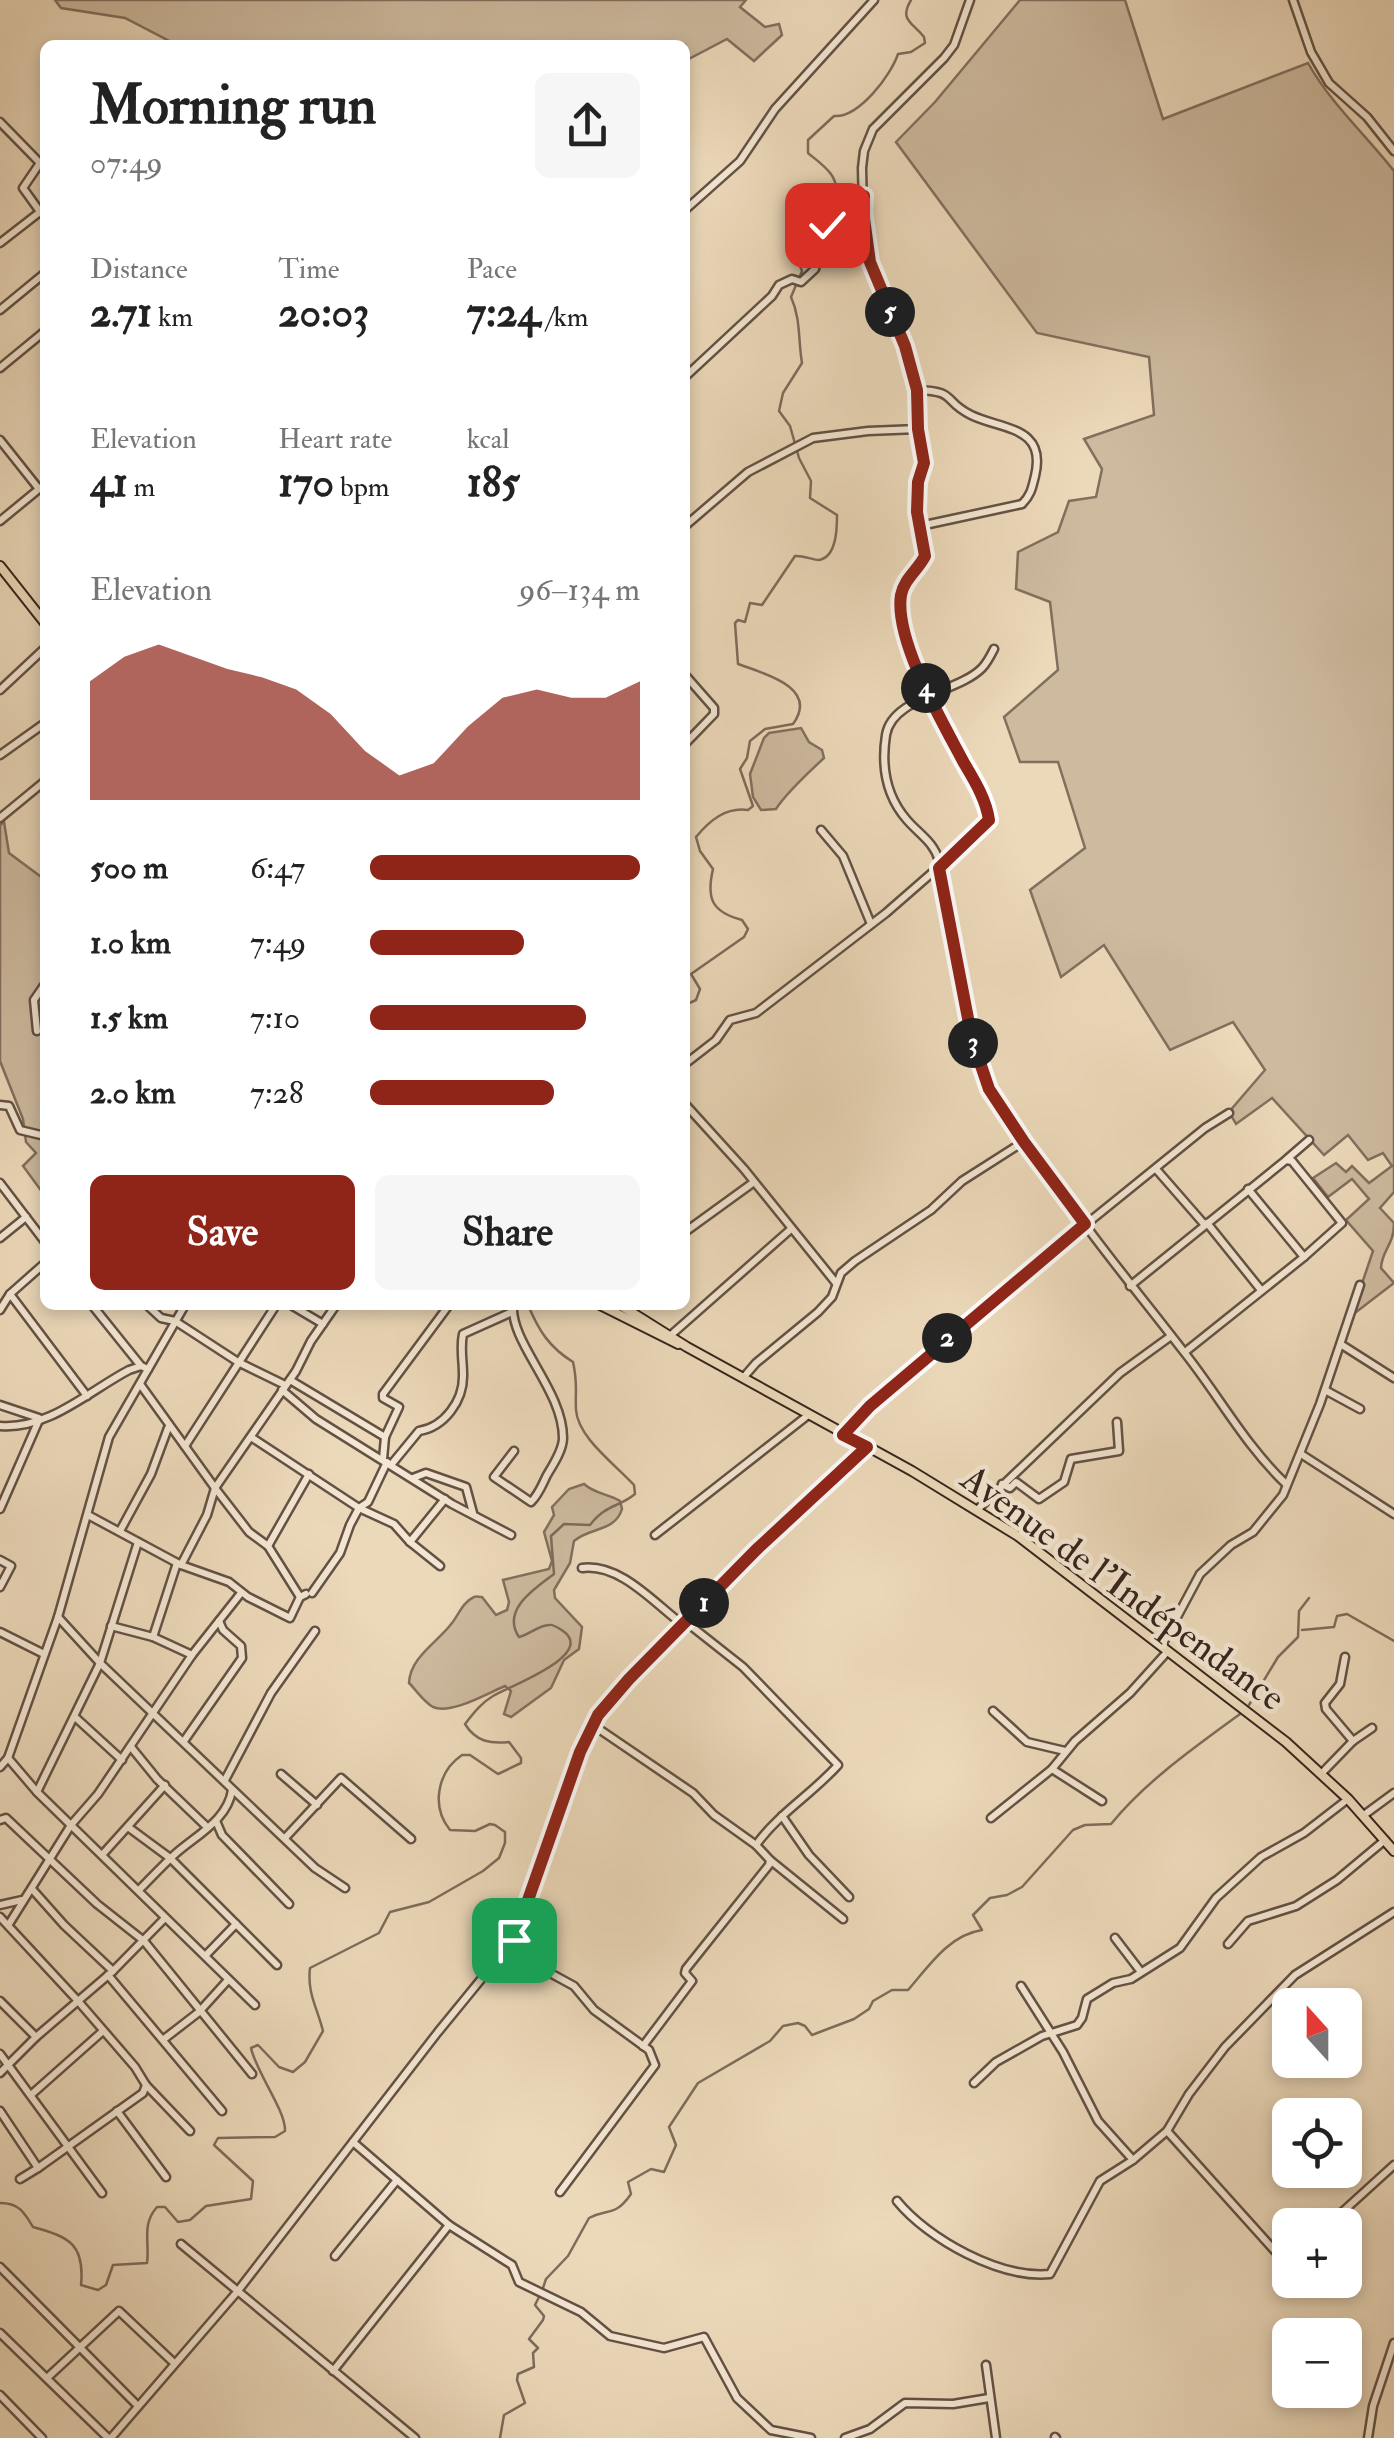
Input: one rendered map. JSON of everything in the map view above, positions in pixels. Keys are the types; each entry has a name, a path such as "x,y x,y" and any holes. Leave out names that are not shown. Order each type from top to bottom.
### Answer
{"main road":[{"path":"0,566 40,617"},
{"name":"Avenue de l'Indépendance","path":"609,1310 662,1339 687,1347"},
{"name":"Avenue de l'Indépendance","path":"628,1310 807,1416 978,1509 1046,1556 1322,1773 1394,1851"}],"street":[{"path":"690,206 740,161 775,109 874,0"},
{"path":"690,1060 716,1040 730,1020 756,1013 871,924 989,820 974,780 912,656 900,599 908,579 924,561 918,494 924,463 917,390 905,346 870,262 863,211 864,151 874,129 944,58 954,44 970,0"},
{"path":"1293,0 1311,52 1329,84 1368,117 1394,152"},
{"path":"0,122 40,163 23,188 40,207"},
{"path":"690,372 772,296 778,285 797,281 815,268 832,214 864,196"},
{"path":"0,243 40,212"},
{"path":"0,310 40,277"},
{"path":"0,368 40,335"},
{"path":"917,390 947,394 972,415 1021,433 1036,451 1038,466 1030,496 1022,504 920,526"},
{"path":"690,522 748,472 812,438 868,430 918,429"},
{"path":"0,440 40,484"},
{"path":"0,521 40,488"},
{"path":"994,649 983,668 910,704 890,724 884,774 894,801 938,859 981,1068 989,1089 1024,1142 1130,1286 1185,1352 1259,1458 1286,1484"},
{"path":"0,690 40,653"},
{"path":"690,680 714,708 714,714 690,739"},
{"path":"0,755 40,727"},
{"path":"0,818 40,785"},
{"path":"820,830 842,856 871,924"},
{"path":"38,1030 34,1000 40,991"},
{"path":"0,1105 9,1106 20,1130 40,1135"},
{"path":"690,1110 836,1283"},
{"path":"843,1435 918,1363 1085,1224 1229,1113"},
{"path":"1130,1286 1309,1140"},
{"path":"743,1378 818,1312 832,1297 841,1273 855,1261 1024,1142"},
{"path":"1185,1352 1342,1223 1292,1161 1286,1160"},
{"path":"1155,1169 1261,1290"},
{"path":"690,1228 754,1182"},
{"path":"0,1184 40,1235"},
{"path":"1248,1189 1304,1257"},
{"path":"0,1238 27,1217"},
{"path":"671,1336 791,1229"},
{"path":"0,1310 10,1294 40,1267"},
{"path":"991,1818 1052,1769 1130,1693 1165,1647 1200,1574 1253,1532 1277,1505 1302,1454 1360,1285"},
{"path":"10,1294 87,1396"},
{"path":"96,1310 144,1368"},
{"path":"152,1310 161,1318 177,1318"},
{"path":"174,1310 177,1318 238,1362 385,1437"},
{"path":"0,1768 8,1758 58,1617 109,1437 140,1384 144,1368 182,1310"},
{"path":"185,1446 273,1310"},
{"path":"299,1310 323,1324"},
{"path":"153,1637 179,1564 207,1515 215,1488 333,1310"},
{"path":"387,1462 385,1437 398,1407 383,1394 445,1310"},
{"path":"88,1515 179,1564 229,1582 241,1593 290,1618 340,1552 359,1508 368,1502 387,1462 419,1431 434,1428 450,1413 462,1385 464,1334 508,1310"},
{"path":"513,1310 524,1346 550,1389 563,1438 540,1491 531,1502 494,1477 514,1451"},
{"path":"978,1509 1120,1373 1171,1336"},
{"path":"1342,1344 1392,1375"},
{"path":"0,1426 12,1427 62,1411 106,1382 144,1368"},
{"path":"140,1384 249,1532 268,1546 306,1595"},
{"path":"286,1385 316,1418 511,1535"},
{"path":"1326,1390 1360,1409"},
{"path":"0,1405 40,1419"},
{"path":"655,1535 807,1416"},
{"path":"0,1509 40,1419"},
{"path":"1002,1484 1010,1488 1016,1482 1039,1499 1064,1482 1072,1459 1119,1451 1117,1422"},
{"path":"120,1531 155,1464 168,1427"},
{"path":"251,1437 359,1508 394,1524 440,1566"},
{"path":"0,2332 109,2438 238,2292 514,1940 593,1725 629,1679 684,1623 867,1447"},
{"path":"1302,1454 1394,1514"},
{"path":"412,1478 426,1473 466,1487 473,1513"},
{"path":"268,1546 310,1474"},
{"path":"410,1542 445,1498"},
{"path":"37,1792 100,1663 138,1542"},
{"path":"0,1560 11,1566 0,1586"},
{"path":"582,1568 616,1573 743,1668 838,1765 756,1845"},
{"path":"10,1924 71,1825 241,1593"},
{"path":"58,1617 100,1663 315,1868 344,1888"},
{"path":"184,1741 242,1658 242,1646 218,1621"},
{"path":"111,1626 153,1637 192,1655"},
{"path":"225,1780 272,1693 315,1631"},
{"path":"0,1632 44,1654"},
{"path":"1346,1657 1340,1684 1325,1703 1353,1741"},
{"path":"993,1711 1027,1742 1066,1752"},
{"path":"75,1717 122,1760"},
{"path":"593,1725 692,1793 843,1919"},
{"path":"1322,1773 1353,1741 1372,1728"},
{"path":"131,1747 207,1827"},
{"path":"8,1758 37,1792 255,2004"},
{"path":"1052,1769 1102,1801"},
{"path":"281,1774 317,1804"},
{"path":"285,1838 341,1778 412,1839"},
{"path":"102,1854 165,1785"},
{"path":"140,1890 170,1858 216,1820 228,1806 232,1789"},
{"path":"1364,1815 1394,1793"},
{"path":"974,2083 996,2062 1081,2021 1087,1999 1116,1981 1131,1979 1180,1948 1216,1898 1261,1857 1304,1832 1348,1799"},
{"path":"782,1816 809,1856 849,1897"},
{"path":"0,1820 6,1818 97,1904 144,1942 252,2074"},
{"path":"216,1820 220,1833 290,1904"},
{"path":"128,1826 170,1858 277,1966"},
{"path":"1228,1944 1259,1915 1296,1906 1338,1880 1385,1840"},
{"path":"643,2046 692,1982 686,1969 770,1860"},
{"path":"32,1889 111,1973 222,2111"},
{"path":"0,1904 23,1900"},
{"path":"897,2201 912,2220 985,2263 1012,2271 1050,2274 1100,2181 1167,2131 1225,2047 1295,1975 1394,1912"},
{"path":"0,1917 78,2000 146,2085 190,2132"},
{"path":"0,2073 36,2036 144,1942 165,1918"},
{"path":"206,1956 236,1924"},
{"path":"1115,1938 1141,1972"},
{"path":"514,1940 654,2056 655,2065 560,2192"},
{"path":"164,2040 199,2012 228,1980"},
{"path":"1021,1986 1063,2052 1104,2130 1132,2160"},
{"path":"0,2001 36,2036"},
{"path":"32,2094 103,2031"},
{"path":"0,2054 102,2193"},
{"path":"20,2179 143,2093 146,2085"},
{"path":"0,2112 38,2168"},
{"path":"117,2112 166,2177"},
{"path":"1167,2131 1272,2248"},
{"path":"353,2142 449,2225 512,2265 519,2282 528,2289 581,2312 613,2337 664,2348 704,2337 739,2401 771,2430 811,2438"},
{"path":"1347,2208 1394,2165"},
{"path":"335,2256 397,2180"},
{"path":"333,2371 449,2225"},
{"path":"181,2244 415,2438"},
{"path":"0,2268 138,2405"},
{"path":"47,2378 119,2311 173,2362"},
{"path":"1368,2438 1372,2406 1394,2342"},
{"path":"986,2364 996,2438"},
{"path":"0,2395 42,2438"},
{"path":"845,2438 870,2429 905,2404 951,2404 989,2398"}],"shaded area":[{"path":"55,0 746,0 740,7 765,27 779,24 782,35 754,61 727,39 690,58 690,40 167,40 125,18 61,8"},
{"path":"1020,0 1125,0 1163,119 1308,63 1394,171 1394,1192 1380,1208 1394,1223 1381,1268 1394,1283 1351,1316 1373,1251 1346,1220 1369,1199 1352,1179 1328,1197 1313,1178 1336,1163 1346,1172 1352,1166 1369,1183 1392,1166 1383,1153 1368,1160 1348,1135 1324,1155 1272,1098 1236,1124 1229,1112 1265,1070 1233,1022 1170,1050 1104,945 1061,977 1030,890 1085,848 1058,762 1020,762 1004,717 1058,670 1050,602 1016,589 1018,552 1058,532 1069,501 1096,497 1102,469 1084,439 1154,415 1149,357 1037,333 896,142 935,102"},
{"path":"801,728 809,742 822,750 824,758 776,809 761,810 753,797 750,774 764,738 769,733"},
{"path":"4,822 9,853 40,876 40,1189 23,1166 36,1153 26,1142 23,1119 0,1061 0,825"},
{"path":"584,1484 620,1501 622,1509 608,1526 574,1541 570,1563 554,1590 555,1598 582,1627 579,1649 564,1660 551,1688 511,1717 504,1714 511,1691 505,1686 459,1706 441,1709 430,1705 409,1683 414,1665 470,1599 482,1597 496,1615 507,1610 509,1602 503,1580 549,1569 552,1561 544,1532 554,1515 552,1507 569,1489"}],"waterway":[{"path":"690,1003 696,1000 700,989 691,974 744,937 748,929 742,920 724,913 714,903 710,889 713,869 700,851 696,837 719,816 753,806 740,769 750,741 765,729 793,724 799,711 799,700 785,684 738,664 735,623 745,622 750,603 762,605 795,556 825,558 833,548 836,534 837,515 810,498 811,481 799,458 790,426 779,411 783,393 802,363 791,297 802,271 798,261 799,227 804,222 823,220 836,189 829,171 808,153 808,140 834,116 844,115 863,103 889,73 898,54 911,52 925,43 907,17 911,0"},
{"path":"0,2203 16,2207 33,2227 72,2244 80,2260 81,2285 98,2290 106,2285 113,2265 147,2263 148,2227 157,2207 165,2207 178,2222 190,2220 206,2206 251,2199 253,2181 214,2145 218,2138 275,2137 285,2131 281,2113 251,2048 258,2045 279,2067 293,2072 305,2062 323,2031 311,1993 310,1968 379,1933 390,1912 429,1902 499,1858 505,1832 495,1825 475,1831 450,1830 440,1811 442,1780 462,1755 470,1755 498,1774 521,1763 509,1742 484,1740 465,1724 489,1699 546,1669 568,1650 570,1640 554,1626 519,1637 515,1627 514,1618 522,1601 554,1574 551,1536 564,1524 590,1525 601,1513 635,1494 634,1485 583,1431 576,1410 573,1362 546,1338 530,1310"},
{"path":"1249,1705 1278,1657 1298,1637 1299,1611 1309,1598"},
{"path":"1302,1630 1334,1627 1337,1616 1347,1614 1394,1641"},
{"path":"543,2288 546,2279 568,2256 589,2218 620,2206 631,2194 628,2182 651,2169 664,2172 676,2145 669,2127 698,2083 770,2041 783,2026 798,2023 812,2035 854,2019 892,1990 908,1990 950,1945 982,1930 973,1915 990,1898 1022,1887 1073,1830 1085,1825 1111,1824 1155,1779 1240,1714"},
{"path":"500,2438 504,2415 525,2403 517,2380 518,2374 534,2367 533,2353 538,2348 529,2339 543,2320 535,2305 540,2295"}],"route":[{"path":"514,1940 580,1752 598,1715 756,1550 867,1447 843,1435 870,1406 1085,1224 989,1089 972,1039 939,868 989,820 974,780 917,669 900,599 908,579 925,556 917,512 918,482 924,463 917,390 905,346 870,262 864,196 839,208 827,225"}]}
